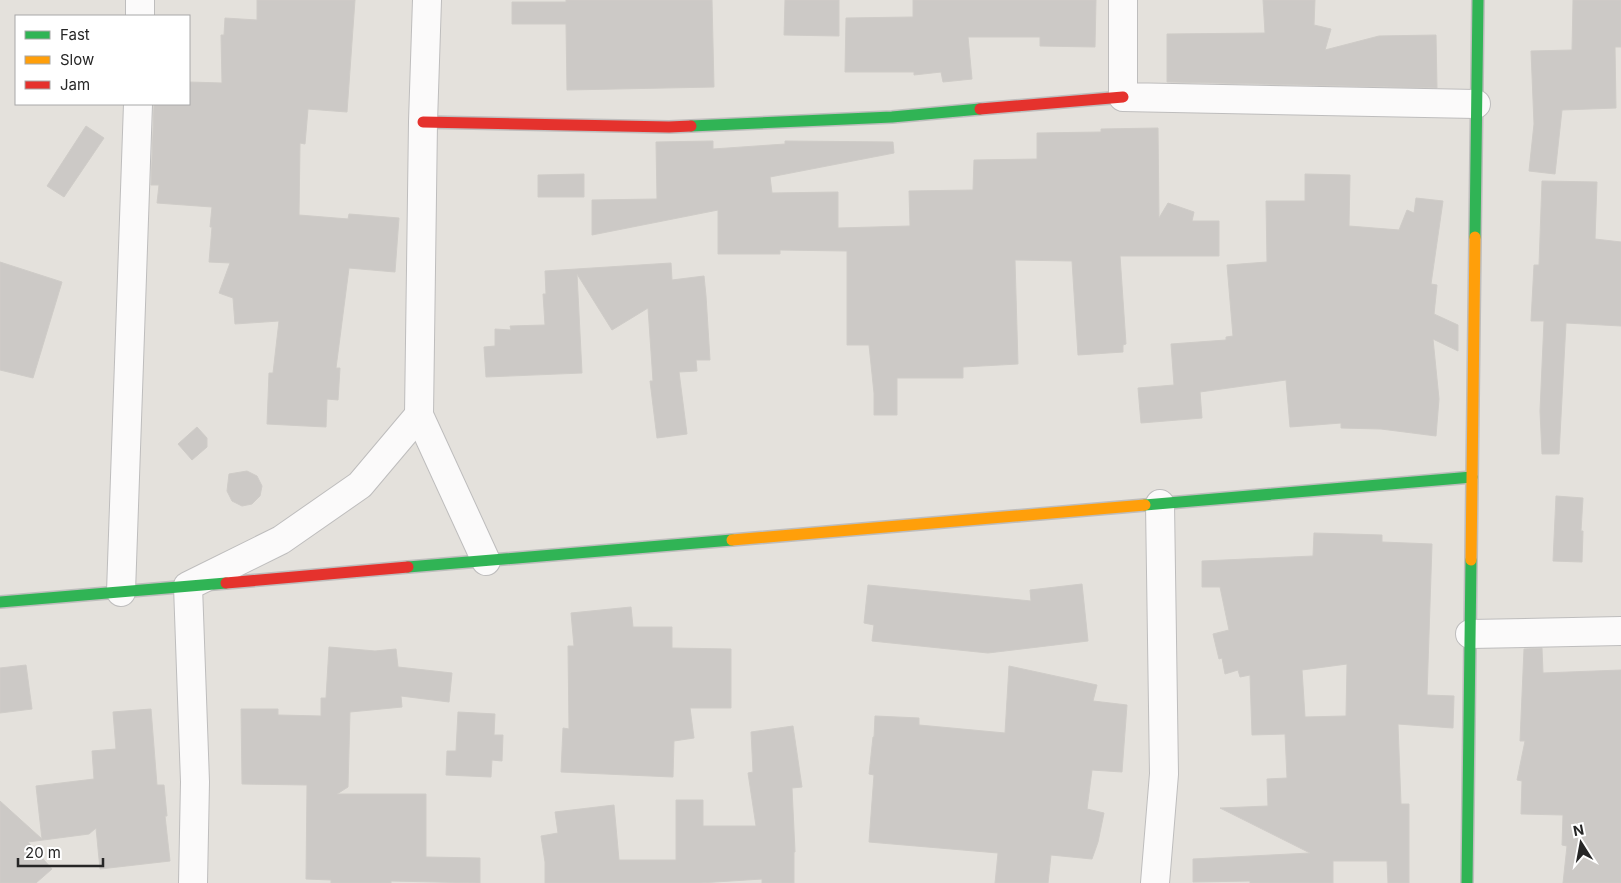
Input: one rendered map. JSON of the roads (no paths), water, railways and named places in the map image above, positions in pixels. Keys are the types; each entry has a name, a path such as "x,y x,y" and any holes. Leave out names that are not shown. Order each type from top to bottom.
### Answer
{"street":[{"path":"140,0 140,15"},
{"path":"427,0 423,122 419,415 486,561"},
{"path":"1123,0 1123,97"},
{"path":"1467,883 1478,0"},
{"path":"423,122 669,127 892,117 1123,97 1476,104"},
{"path":"121,592 138,105"},
{"path":"188,586 281,540 360,485 419,415"},
{"path":"0,602 1472,478"},
{"path":"1156,883 1164,774 1160,504"},
{"path":"188,586 195,782 193,883"},
{"path":"1470,634 1621,631"}]}
